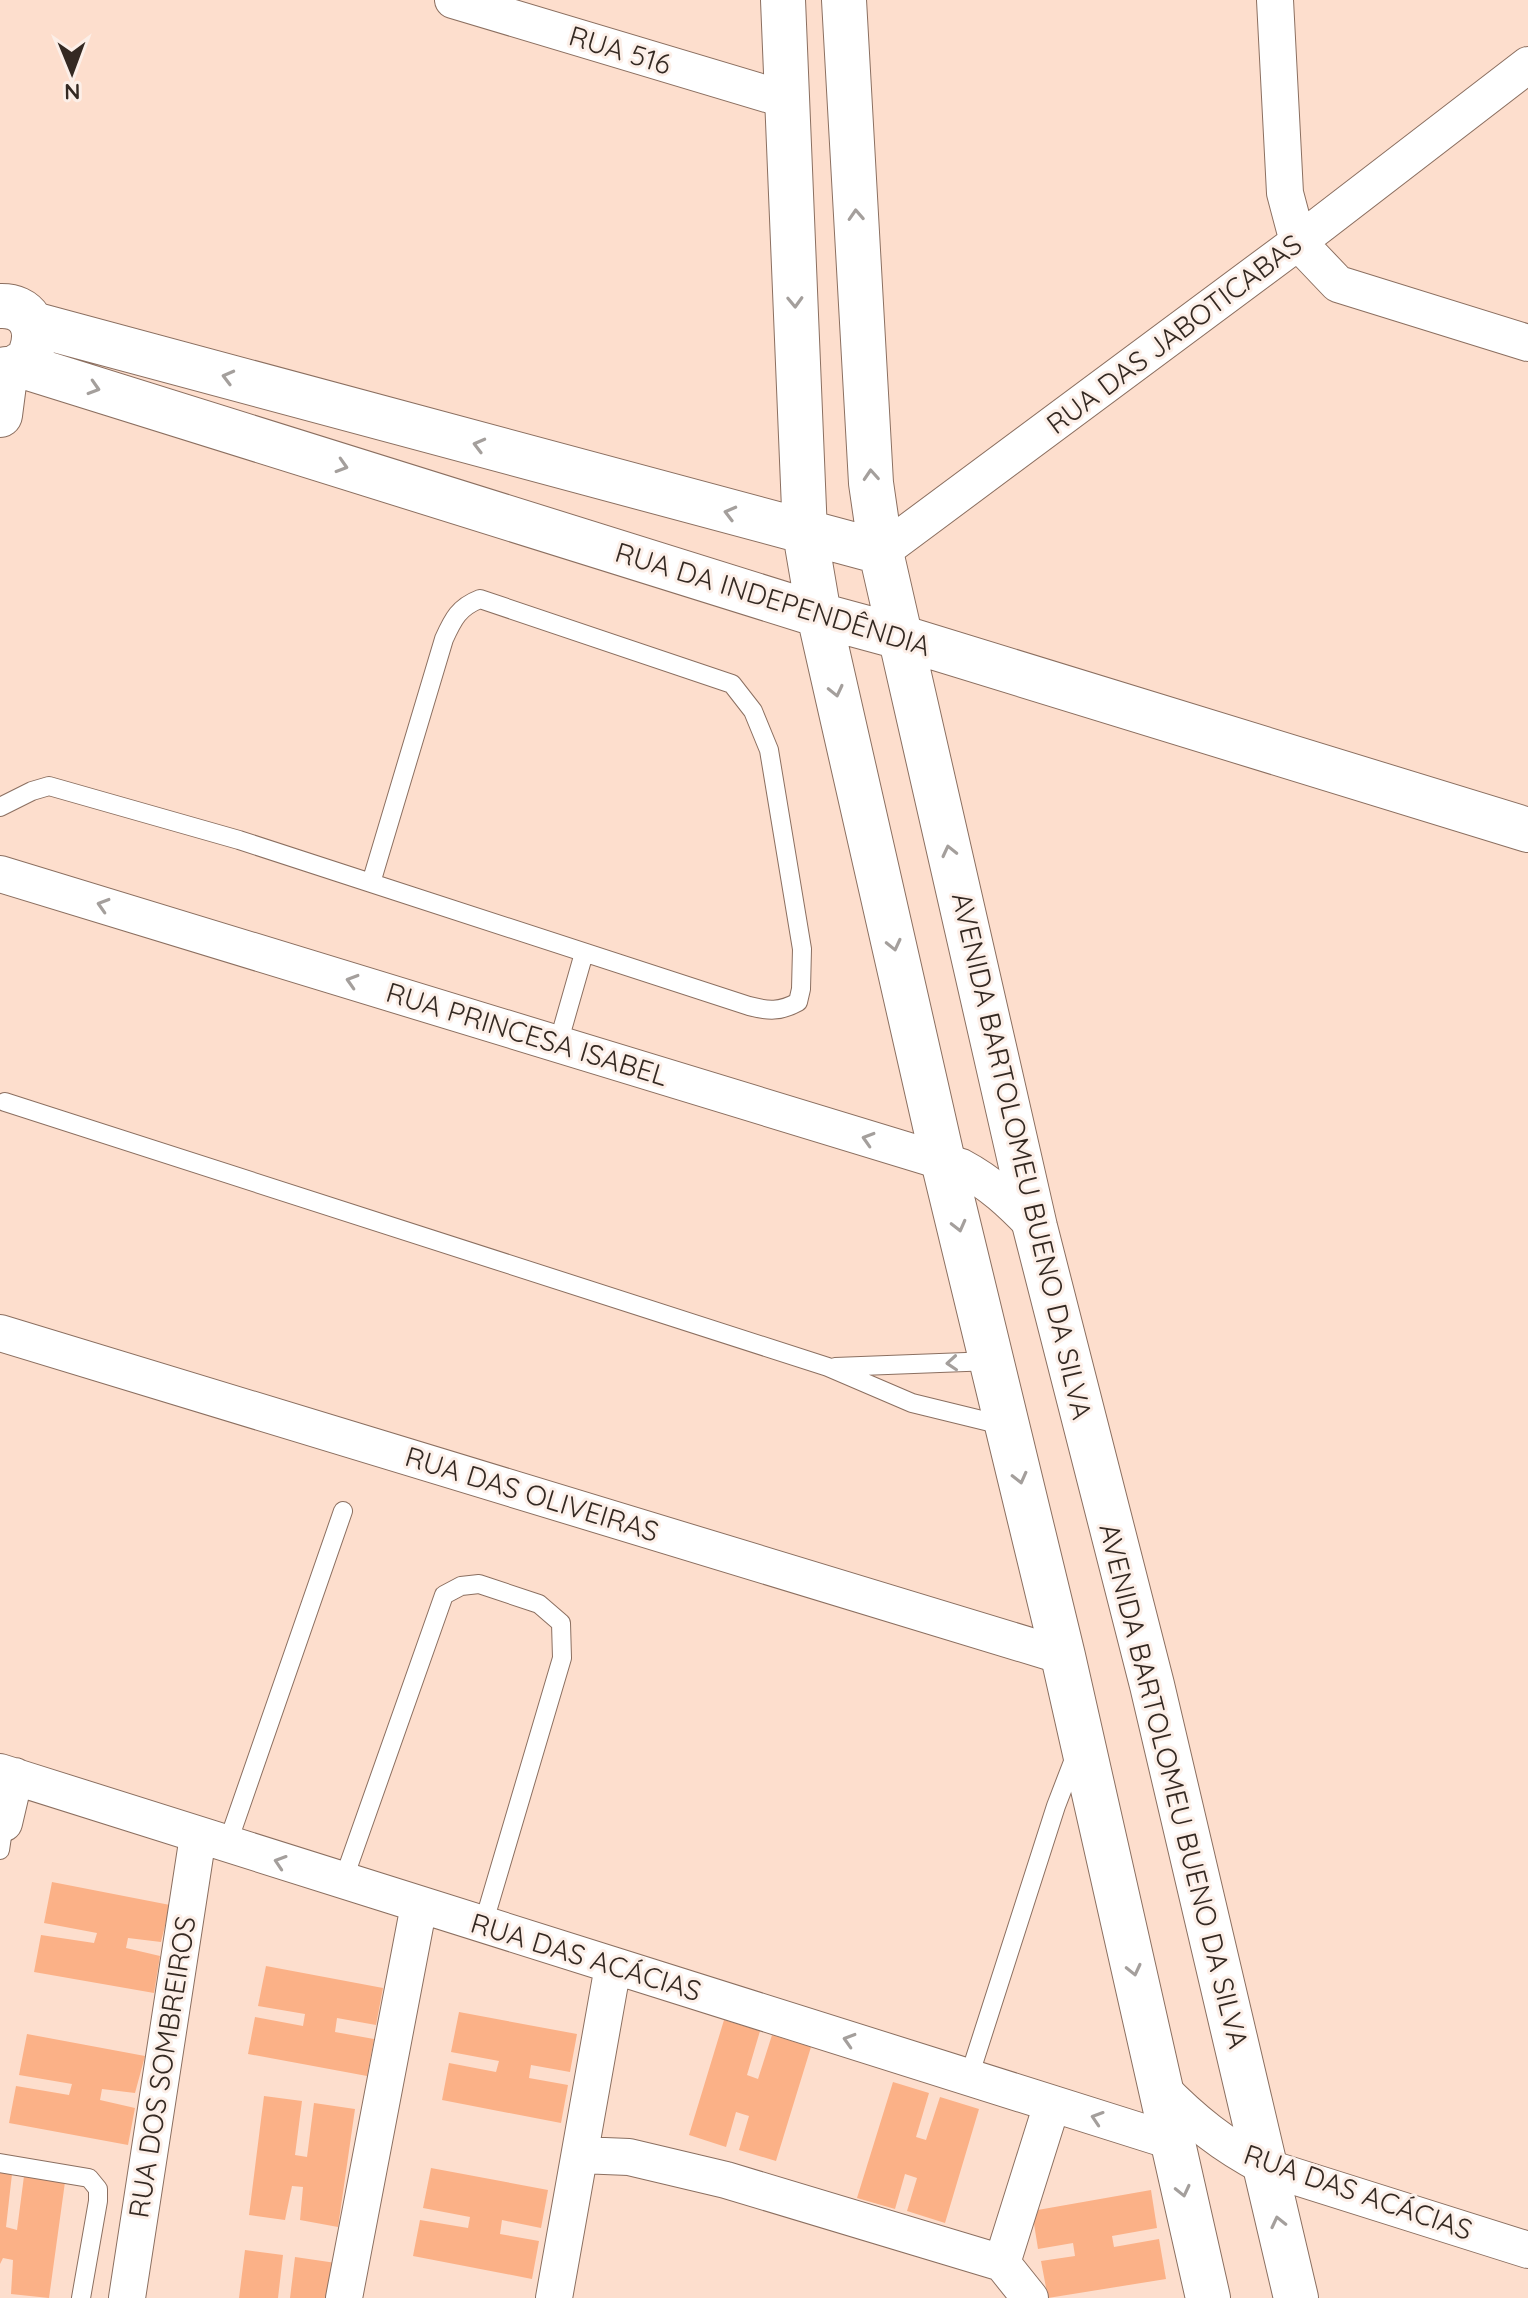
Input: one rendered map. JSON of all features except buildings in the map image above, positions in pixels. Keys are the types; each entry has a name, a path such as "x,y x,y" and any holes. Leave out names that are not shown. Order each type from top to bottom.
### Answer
{"street":[{"name":"RUA 516","path":"453,0 787,100"},
{"path":"783,0 805,533 819,615 943,1161 1063,1656 1208,2298"},
{"name":"AVENIDA BARTOLOMEU BUENO DA SILVA","path":"844,0 871,483 881,552 1035,1227 1152,1685 1296,2298"},
{"path":"1275,0 1285,193 1298,242 1338,284 1528,343"},
{"name":"RUA DAS JABOTICABAS","path":"881,552 1298,242 1528,65"},
{"path":"16,315 881,552"},
{"path":"0,415 8,368 30,355 35,340 16,315"},
{"name":"RUA DA INDEPENDÊNDIA","path":"8,368 1528,830"},
{"name":"RUA PRINCESA ISABEL","path":"0,874 943,1161 985,1180 1035,1227"},
{"name":"RUA DAS OLIVEIRAS","path":"0,1333 1063,1656"},
{"path":"2,1837 7,1774"},
{"name":"RUA DAS ACÁCIAS","path":"7,1774 1171,2141"},
{"name":"RUA DOS SOMBREIROS","path":"127,2298 212,1840"},
{"path":"344,2298 419,1905"},
{"path":"554,2298 613,1966"},
{"name":"RUA DAS ACÁCIAS","path":"1160,2087 1193,2121 1235,2151 1265,2167 1528,2250"},
{"path":"1002,2263 1052,2104"},
{"path":"580,2155 629,2157 726,2180 1002,2263 1030,2298"}],"lane":[{"path":"0,807 49,786 239,840 584,953 767,1011 783,1010 798,1002 802,949 769,750 753,711 732,684 480,599 467,604 454,615 444,639 371,883"},
{"path":"558,1044 584,953"},
{"path":"5,1102 828,1367 912,1403 1007,1426"},
{"path":"828,1367 992,1361"},
{"path":"212,1840 343,1511"},
{"path":"343,1881 444,1595 461,1586 479,1584 539,1604 561,1623 562,1658 483,1925"},
{"path":"969,2077 1056,1806 1082,1740"},
{"path":"0,2163 89,2178 98,2189 81,2298"}]}
